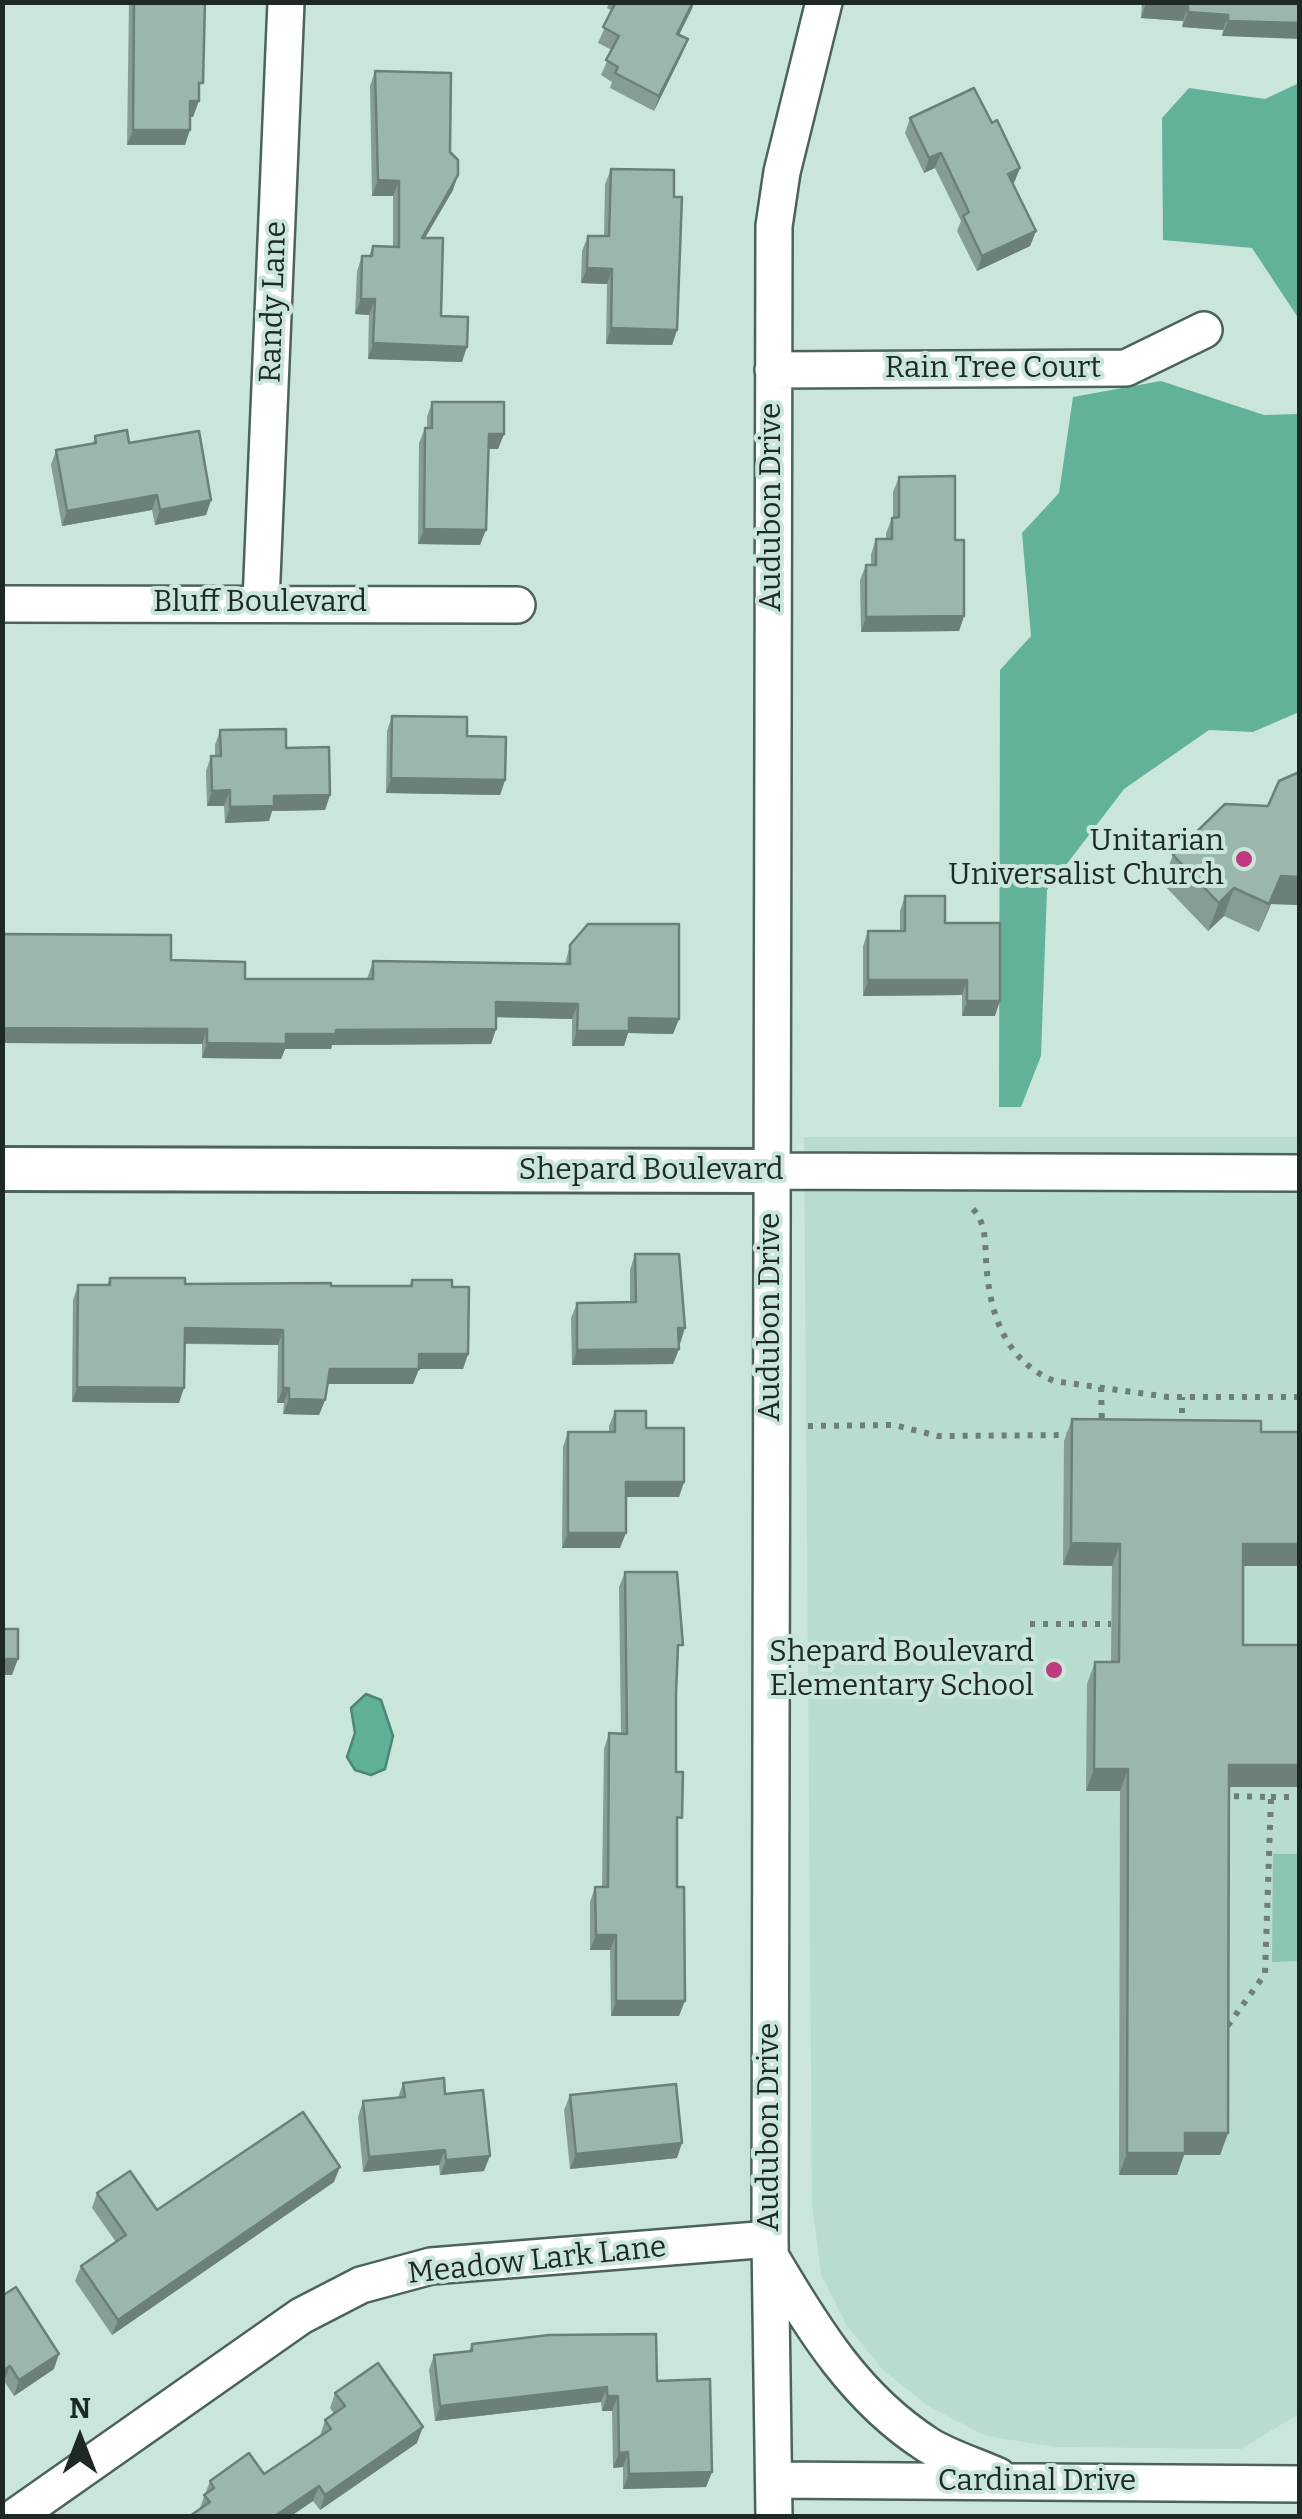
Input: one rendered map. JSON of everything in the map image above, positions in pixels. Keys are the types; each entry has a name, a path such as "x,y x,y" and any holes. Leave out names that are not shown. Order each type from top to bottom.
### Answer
{"street":[{"name":"Randy Lane","path":"261,602 286,2"},
{"name":"Audubon Drive","path":"774,2516 770,2248 772,370 776,208 824,2"},
{"name":"Rain Tree Court","path":"772,370 1126,368 1204,330"},
{"name":"Bluff Boulevard","path":"2,604 518,605"},
{"name":"Shepard Boulevard","path":"2,1169 1300,1173"},
{"path":"770,2248 814,2331 864,2394 929,2446 1013,2482"},
{"name":"Meadow Lark Lane","path":"16,2516 302,2316 361,2284 431,2266 770,2248"},
{"name":"Cardinal Drive","path":"774,2480 1300,2484"}],"path":[{"path":"986,1205 966,1204 981,1219 987,1283 1010,1348 1039,1374 1100,1388 1182,1397 1300,1397"},
{"path":"1100,1388 1102,1434"},
{"path":"1182,1397 1182,1442"},
{"path":"808,1426 894,1425 938,1436 1084,1434"},
{"path":"1030,1624 1111,1624"},
{"path":"1220,1796 1300,1797"},
{"path":"1220,2036 1264,1974 1272,1797"}],"shaded area":[{"path":"1299,83 1299,319 1252,248 1163,240 1162,118 1189,88 1265,99"},
{"path":"1161,381 1264,415 1299,414 1299,712 1253,732 1209,730 1124,789 1047,890 1041,1056 1021,1107 999,1107 1000,670 1031,636 1022,533 1059,493 1073,397"},
{"name":"Shepard Boulevard Elementary School","path":"804,1137 1299,1137 1300,2413 1241,2449 1056,2447 986,2436 928,2406 883,2370 847,2326 821,2274 812,2204"},
{"path":"366,1694 381,1700 393,1736 385,1769 371,1775 355,1770 347,1757 355,1733 351,1708"},
{"path":"1273,1854 1299,1854 1299,1961 1272,1962"}],"building":[{"path":"134,2 205,2 203,83 199,83 199,101 190,101 190,130 133,130"},
{"path":"616,2 693,2 677,34 688,39 659,96 615,73 618,67 606,60 619,36 603,27"},
{"path":"1300,2 1300,23 1228,21 1228,15 1188,12 1188,6 1146,3"},
{"path":"375,71 451,73 450,152 458,160 458,175 422,238 443,238 441,316 468,317 467,347 373,343 375,299 361,299 362,256 372,256 373,246 399,247 399,181 378,180"},
{"path":"974,88 992,123 997,120 1020,168 1008,174 1036,231 982,256 963,216 969,212 941,153 929,158 910,118"},
{"path":"611,169 674,170 674,197 682,197 677,330 611,328 612,269 587,268 588,236 609,236"},
{"path":"432,402 504,402 504,434 489,434 486,530 424,529 425,428 432,428"},
{"path":"127,430 129,443 199,431 211,500 160,510 157,495 67,511 56,450 96,443 95,436"},
{"path":"955,476 955,540 964,540 964,616 866,617 866,565 876,565 876,539 892,539 892,518 899,517 899,477"},
{"path":"392,716 467,717 467,736 506,737 505,780 391,778"},
{"path":"286,729 286,748 329,747 330,795 274,796 274,806 230,807 230,790 212,791 211,756 221,756 220,730"},
{"name":"Unitarian Universalist Church","path":"1297,773 1300,877 1281,876 1269,904 1234,888 1219,903 1173,855 1225,804 1268,806 1279,781"},
{"path":"905,896 945,896 945,923 1000,923 1000,1001 967,1001 967,980 868,980 868,931 905,931"},
{"path":"588,924 679,924 679,1019 629,1018 629,1031 577,1031 578,1004 496,1002 496,1029 336,1030 336,1034 286,1034 286,1044 207,1043 207,1029 2,1028 2,934 171,935 171,960 245,962 245,979 373,979 373,961 570,964 570,945"},
{"path":"635,1254 679,1254 685,1328 678,1328 679,1349 577,1350 577,1303 636,1302"},
{"path":"110,1278 185,1278 185,1284 331,1286 412,1286 412,1280 452,1280 452,1287 469,1287 468,1354 419,1354 419,1369 330,1369 325,1400 289,1399 289,1388 283,1388 283,1330 185,1328 184,1388 77,1387 78,1285 110,1285"},
{"path":"615,1411 646,1411 646,1428 684,1428 684,1482 626,1482 626,1533 568,1533 568,1432 615,1432"},
{"name":"Shepard Boulevard Elementary School","path":"1072,1419 1261,1421 1261,1432 1300,1432 1300,1544 1243,1544 1243,1645 1300,1645 1300,1765 1229,1765 1228,2133 1185,2133 1185,2153 1127,2153 1128,1769 1094,1769 1095,1662 1119,1662 1120,1544 1071,1543"},
{"path":"625,1572 677,1572 683,1645 678,1645 676,1772 683,1772 682,1818 677,1817 677,1887 684,1887 685,2001 616,2001 616,1935 596,1935 595,1887 608,1887 609,1733 627,1734"},
{"path":"2,1629 18,1629 18,1659 2,1659"},
{"path":"444,2078 445,2094 483,2090 490,2156 446,2160 445,2150 369,2157 363,2101 405,2097 403,2083"},
{"path":"676,2084 682,2143 576,2154 570,2095"},
{"path":"303,2112 340,2167 118,2320 81,2266 126,2235 97,2193 130,2171 157,2210"},
{"path":"16,2287 59,2354 19,2380 10,2366 2,2371 2,2296"},
{"path":"656,2334 657,2381 710,2379 712,2472 629,2474 628,2452 619,2453 618,2396 607,2396 607,2387 440,2406 434,2355 472,2351 472,2344 549,2335"},
{"path":"378,2363 423,2427 325,2495 319,2486 275,2516 190,2516 210,2502 204,2495 214,2488 210,2481 249,2453 264,2474 331,2429 325,2420 345,2406 335,2393"}],"place":[{"name":"Unitarian Universalist Church","path":"1244,859"},
{"name":"Shepard Boulevard Elementary School","path":"1054,1670"}]}
